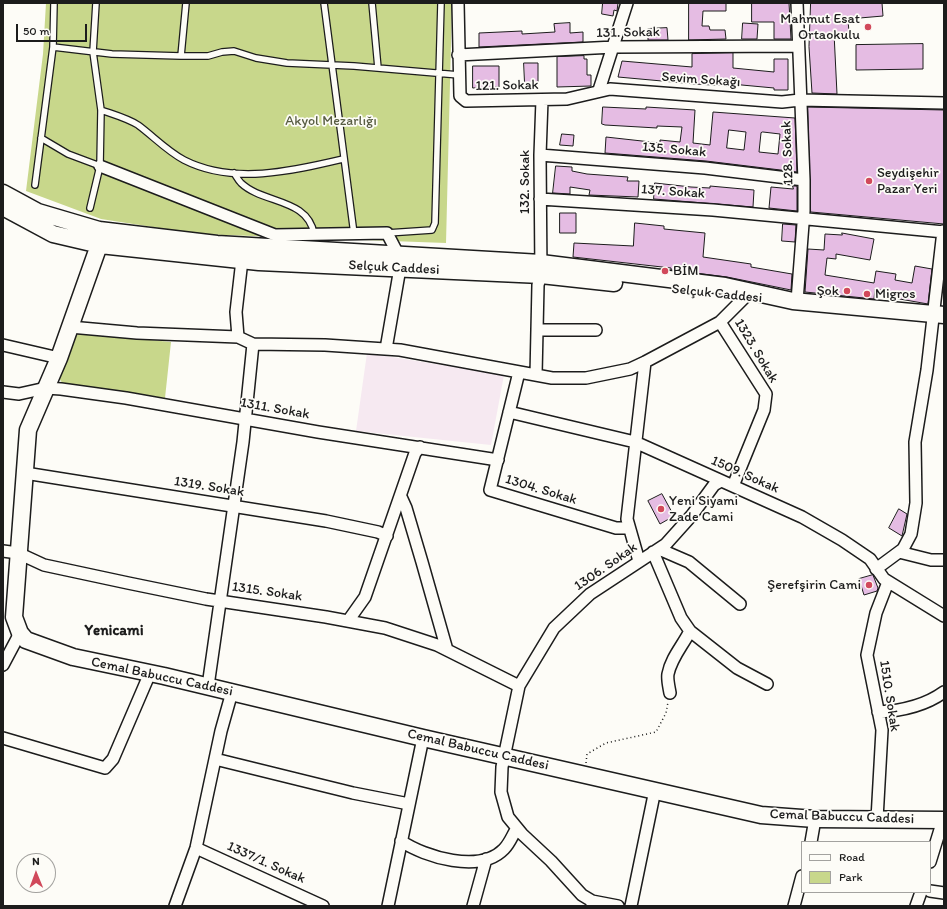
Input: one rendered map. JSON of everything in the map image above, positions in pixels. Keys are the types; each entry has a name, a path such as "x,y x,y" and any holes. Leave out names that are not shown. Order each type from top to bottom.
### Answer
{"main road":[{"path":"3,193 38,212 102,238 217,244 399,261 541,269 725,286 794,301 938,315"},
{"name":"Selçuk Caddesi","path":"3,207 53,234 102,238 242,260 399,261"},
{"path":"20,634 14,617 17,596 11,552 24,473 28,430 59,358 102,238"},
{"name":"Selçuk Caddesi","path":"541,269 745,297 794,301"},
{"name":"Cemal Babuccu Caddesi","path":"20,634 26,640 73,657 208,686 504,757 761,815 815,819 944,820"}],"street":[{"name":"121. Sokak","path":"458,3 460,96 466,101 567,99 599,90"},
{"path":"599,90 627,3"},
{"name":"128. Sokak","path":"794,301 803,220 804,180 797,3"},
{"name":"131. Sokak","path":"458,55 614,47 798,46"},
{"name":"Sevim Sokağı","path":"599,90 610,89 657,92 782,102 800,100 944,103"},
{"name":"132. Sokak","path":"536,375 538,285 541,269 540,155 542,100"},
{"name":"135. Sokak","path":"540,155 705,168 804,180"},
{"path":"100,166 275,235 388,233 399,261 386,348"},
{"name":"137. Sokak","path":"540,199 713,210 803,220 944,231"},
{"path":"876,569 904,549 911,534 916,503 915,442 938,315 944,231"},
{"path":"238,337 236,312 242,260"},
{"path":"70,327 137,333 238,337 253,344 386,348 552,378 586,378 630,369 645,362 720,322 745,297"},
{"name":"1323. Sokak","path":"720,322 766,394 764,410 733,486"},
{"path":"537,330 596,330"},
{"path":"208,686 221,601 245,419 253,344"},
{"path":"3,345 59,358"},
{"path":"639,561 627,519 645,362"},
{"name":"1304. Sokak","path":"519,372 490,490 616,528 629,528"},
{"name":"1311. Sokak","path":"3,392 19,394 46,388 126,398 318,432 498,460"},
{"name":"1509. Sokak","path":"509,412 635,442 802,517 842,540 870,559 884,579 944,616"},
{"path":"348,621 365,597 401,497 415,453 420,447"},
{"name":"1319. Sokak","path":"24,473 326,521 378,532 387,536"},
{"name":"1306. Sokak","path":"592,903 582,895 508,817 501,792 502,767 519,686 554,628 590,594 666,544 692,515 714,485 721,481"},
{"path":"401,497 406,508 447,650"},
{"path":"656,550 688,562 740,604"},
{"path":"656,550 681,618 690,631 737,668 767,684"},
{"name":"1315. Sokak","path":"11,552 44,565 221,601 385,628 437,645 519,686"},
{"path":"899,552 931,560 944,560"},
{"name":"1510. Sokak","path":"877,819 882,730 867,655 876,613 888,582"},
{"path":"670,693 668,675 670,667 690,631"},
{"path":"3,665 20,634"},
{"path":"3,738 105,768 113,760 150,673"},
{"path":"175,906 196,848 215,759 232,692"},
{"path":"878,712 919,705 934,699 944,692"},
{"path":"388,906 423,738"},
{"path":"215,759 346,792 409,804"},
{"path":"631,906 654,790"},
{"path":"811,841 815,819"},
{"path":"931,859 944,820"},
{"path":"401,841 446,859 468,862 486,859 504,849 517,828"},
{"name":"1337/1. Sokak","path":"196,848 323,906"},
{"path":"473,906 486,859"},
{"path":"794,906 801,880"},
{"path":"931,891 944,893"},
{"path":"916,906 920,893"},
{"path":"592,903 618,906"}],"lane":[{"path":"34,185 53,47 54,3"},
{"path":"90,208 100,166 101,110 93,52 96,3"},
{"path":"181,56 186,3"},
{"path":"324,3 343,159 354,234"},
{"path":"372,3 378,68"},
{"path":"388,233 432,230 435,223 441,3"},
{"path":"53,47 93,52 181,56 208,56 222,52 234,51 256,58 287,63 331,64 440,75 459,75"},
{"path":"101,110 137,124 150,136 185,160 226,173 250,174 300,169 343,159"},
{"path":"41,138 68,154 100,166"},
{"path":"234,173 242,183 258,193 301,212 309,218 314,234"}],"path":[{"path":"583,774 587,754 606,743 656,732 666,712 670,693"}],"shaded area":[{"path":"367,353 504,375 491,445 356,431"}],"green space":[{"name":"Akyol Mezarlığı","path":"46,3 452,3 446,243 198,234 101,219 26,191 43,54"},
{"path":"79,333 171,342 165,398 63,384 58,377 74,339"}],"building":[{"path":"603,3 618,3 617,11 614,10 613,16 602,14"},
{"path":"689,3 726,3 726,11 703,11 702,26 709,26 710,30 725,30 726,39 689,40"},
{"path":"752,3 789,3 791,39 774,39 774,22 752,22"},
{"path":"811,3 882,3 883,16 848,19 849,33 834,33 837,94 812,93 809,47"},
{"path":"570,23 570,33 583,32 583,42 479,47 479,33 522,31 522,34 555,32 554,24"},
{"path":"743,23 758,24 757,39 742,39"},
{"path":"667,28 668,40 648,40 648,29"},
{"path":"923,44 923,69 856,70 856,45"},
{"path":"733,53 733,68 774,72 774,59 788,59 788,90 774,90 774,88 731,84 731,86 695,84 618,77 622,61 692,67 692,54"},
{"path":"584,56 584,59 587,59 587,75 591,75 591,86 557,87 557,57"},
{"path":"524,63 538,63 538,83 525,84"},
{"path":"473,66 499,66 499,87 473,88"},
{"path":"603,107 646,109 646,107 695,110 693,143 710,145 713,112 795,118 797,172 706,161 605,153 606,137 660,143 660,140 680,142 682,127 657,126 657,128 602,124","holes":["729,130 746,132 744,150 727,148","761,133 780,134 778,154 759,152"]},
{"name":"Seydişehir Pazar Yeri","path":"808,107 944,110 944,224 811,212"},
{"path":"562,134 574,135 573,146 560,145"},
{"path":"556,166 572,167 572,171 587,174 628,177 627,181 639,181 638,197 589,195 590,190 570,187 570,194 553,193"},
{"path":"655,183 691,187 710,188 710,186 754,190 753,207 654,199"},
{"path":"793,186 797,186 797,211 769,208 771,187 793,189"},
{"path":"560,213 576,213 576,233 560,233"},
{"path":"635,223 664,226 664,229 705,233 703,257 751,264 751,267 792,274 791,290 727,277 671,270 671,268 573,257 574,243 633,246"},
{"path":"783,224 796,225 795,242 782,241"},
{"path":"842,233 874,239 870,260 836,254 836,259 827,258 825,275 874,283 876,271 896,274 895,280 912,283 915,266 932,269 928,304 894,298 895,293 875,289 874,299 805,292 808,249 824,250 825,234 842,235"},
{"name":"Yeni Siyami Zade Cami","path":"662,494 674,516 660,524 648,501"},
{"path":"899,509 907,514 902,536 889,528"},
{"name":"Şerefşirin Cami","path":"873,575 878,588 877,591 864,595 859,579"}],"place":[{"name":"Mahmut Esat Ortaokulu","path":"868,27"},
{"name":"Seydişehir Pazar Yeri","path":"869,181"},
{"name":"BİM","path":"665,271"},
{"name":"Şok","path":"847,291"},
{"name":"Migros","path":"867,294"},
{"name":"Yeni Siyami Zade Cami","path":"661,509"},
{"name":"Şerefşirin Cami","path":"869,585"}],"district":[{"name":"Yenicami","path":"114,631"}]}
